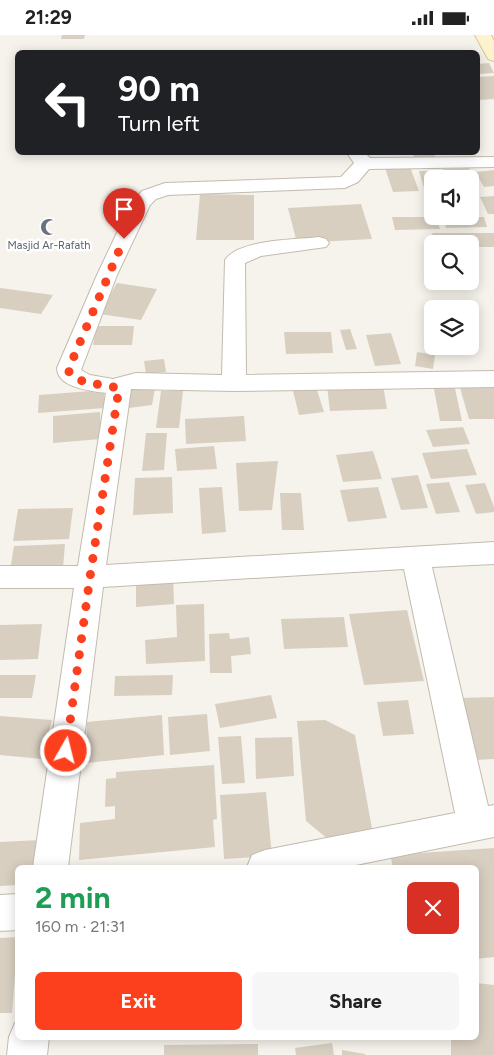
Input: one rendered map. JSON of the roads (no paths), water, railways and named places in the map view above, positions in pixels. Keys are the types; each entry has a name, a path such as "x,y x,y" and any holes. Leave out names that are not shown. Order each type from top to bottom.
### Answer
{"street":[{"path":"483,35 494,56"},
{"path":"119,388 84,382 69,373 69,368 107,275 141,203 149,195 165,189 345,182 351,179 358,169 361,158 407,164 494,162"},
{"path":"234,383 235,260 256,251 319,243"},
{"path":"50,865 90,577 119,388 123,383 136,381 234,383 494,379"},
{"path":"0,577 90,577 494,553"},
{"path":"275,865 484,824 416,559"},
{"path":"0,913 15,912"},
{"path":"27,1055 29,1040"}],"place":[{"name":"Masjid Ar-Rafath","path":"49,227"}]}
